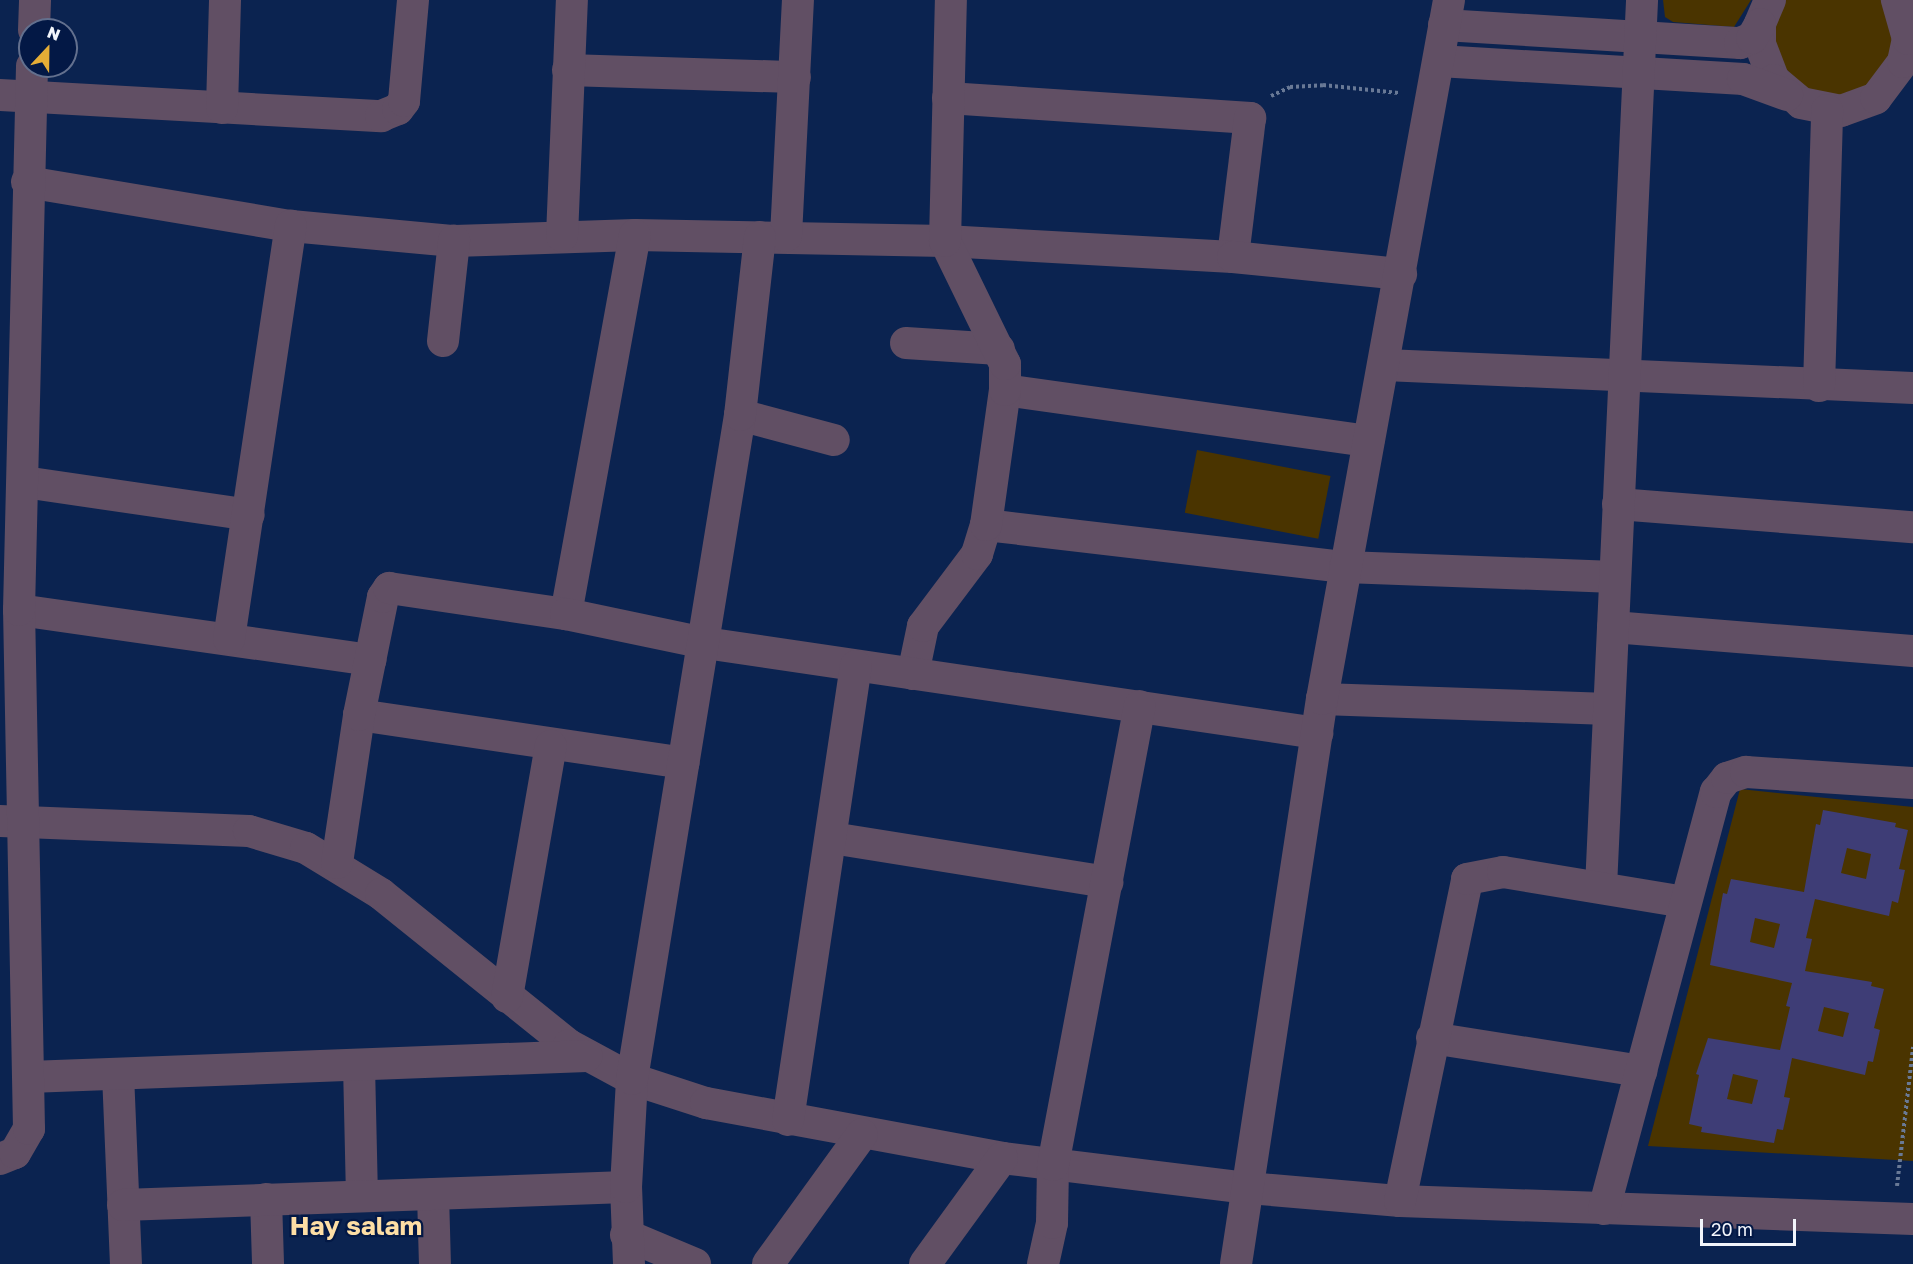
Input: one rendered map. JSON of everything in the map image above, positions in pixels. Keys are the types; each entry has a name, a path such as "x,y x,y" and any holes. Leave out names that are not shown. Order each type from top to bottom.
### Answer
{"street":[{"path":"34,18 35,0"},
{"path":"222,108 225,0"},
{"path":"0,95 222,108 390,114 399,109 406,91 412,0"},
{"path":"562,236 572,0"},
{"path":"695,1264 628,1250 626,1187 632,1079 683,763 705,643 740,415 773,237 795,77 798,0"},
{"path":"913,674 923,626 977,554 986,525 1005,390 1005,364 999,349 945,241 951,0"},
{"path":"1601,887 1642,0"},
{"path":"1439,61 1743,79 1827,110 1855,108 1876,98 1892,82 1908,39 1897,0"},
{"path":"1236,1264 1322,699 1368,441 1385,365 1447,13 1639,37 1740,43 1752,38 1765,12"},
{"path":"1765,12 1764,63 1787,95"},
{"path":"568,70 795,77"},
{"path":"0,1159 15,1153 29,1129 29,1077 14,960 11,821 12,593 24,482 12,301 27,182 32,78"},
{"path":"948,98 1250,117 1233,257"},
{"path":"1819,386 1827,110"},
{"path":"27,182 291,226 454,241 635,235 945,241 1233,257 1401,274"},
{"path":"229,639 291,226"},
{"path":"566,614 635,235"},
{"path":"443,341 454,241"},
{"path":"906,343 999,349"},
{"path":"1385,365 1624,378 1913,388"},
{"path":"1005,390 1368,441"},
{"path":"740,415 834,440"},
{"path":"24,482 249,515"},
{"path":"1618,504 1913,527"},
{"path":"986,525 1345,567 1615,577"},
{"path":"337,863 359,715 370,660 389,588 566,614 705,643 1317,733"},
{"path":"12,593 229,639 370,660"},
{"path":"1613,627 1913,651"},
{"path":"788,1120 856,666"},
{"path":"1322,699 1609,709"},
{"path":"1043,1264 1052,1223 1053,1165 1140,706"},
{"path":"359,715 551,746 683,763"},
{"path":"507,997 551,746"},
{"path":"1604,1209 1716,792 1727,778 1746,772 1913,783"},
{"path":"11,821 249,831 337,863 507,997 587,1056 632,1079 706,1104 1002,1158 1248,1188 1400,1201 1903,1219"},
{"path":"832,838 1108,882"},
{"path":"1400,1201 1432,1038 1467,879 1503,872 1685,902"},
{"path":"1432,1038 1641,1071"},
{"path":"29,1077 587,1056"},
{"path":"359,1065 362,1196"},
{"path":"118,1074 126,1264"},
{"path":"768,1264 862,1134"},
{"path":"925,1264 1002,1158"},
{"path":"123,1205 626,1187"},
{"path":"433,1194 435,1264"},
{"path":"266,1199 268,1264"}],"path":[{"path":"1250,117 1272,95 1290,87 1323,85 1432,97"},
{"path":"1903,1219 1913,1047"}],"shaded area":[{"path":"1663,0 1751,0 1734,27 1673,22 1665,17"},
{"path":"1786,0 1884,0 1896,30 1891,65 1851,98 1816,97 1778,62 1773,28"},
{"path":"1197,450 1331,476 1318,539 1185,513"},
{"path":"1740,789 1913,807 1913,1161 1648,1146"}],"building":[{"path":"1823,810 1896,823 1895,827 1908,830 1899,869 1905,870 1898,903 1892,901 1889,916 1815,899 1806,938 1812,939 1805,971 1872,982 1871,986 1884,989 1874,1028 1880,1030 1873,1062 1868,1061 1865,1075 1792,1058 1784,1097 1790,1098 1783,1130 1777,1129 1774,1143 1701,1132 1702,1127 1689,1124 1699,1075 1696,1074 1708,1038 1780,1050 1790,1007 1786,1006 1792,983 1710,965 1723,893 1727,894 1731,879 1804,892 1816,824 1820,825","holes":["1847,848 1871,854 1866,879 1841,873","1755,918 1780,924 1774,948 1750,942","1824,1007 1849,1013 1843,1037 1818,1031","1733,1074 1758,1080 1752,1104 1727,1099"]}],"district":[{"name":"Hay salam","path":"356,1226"}]}
